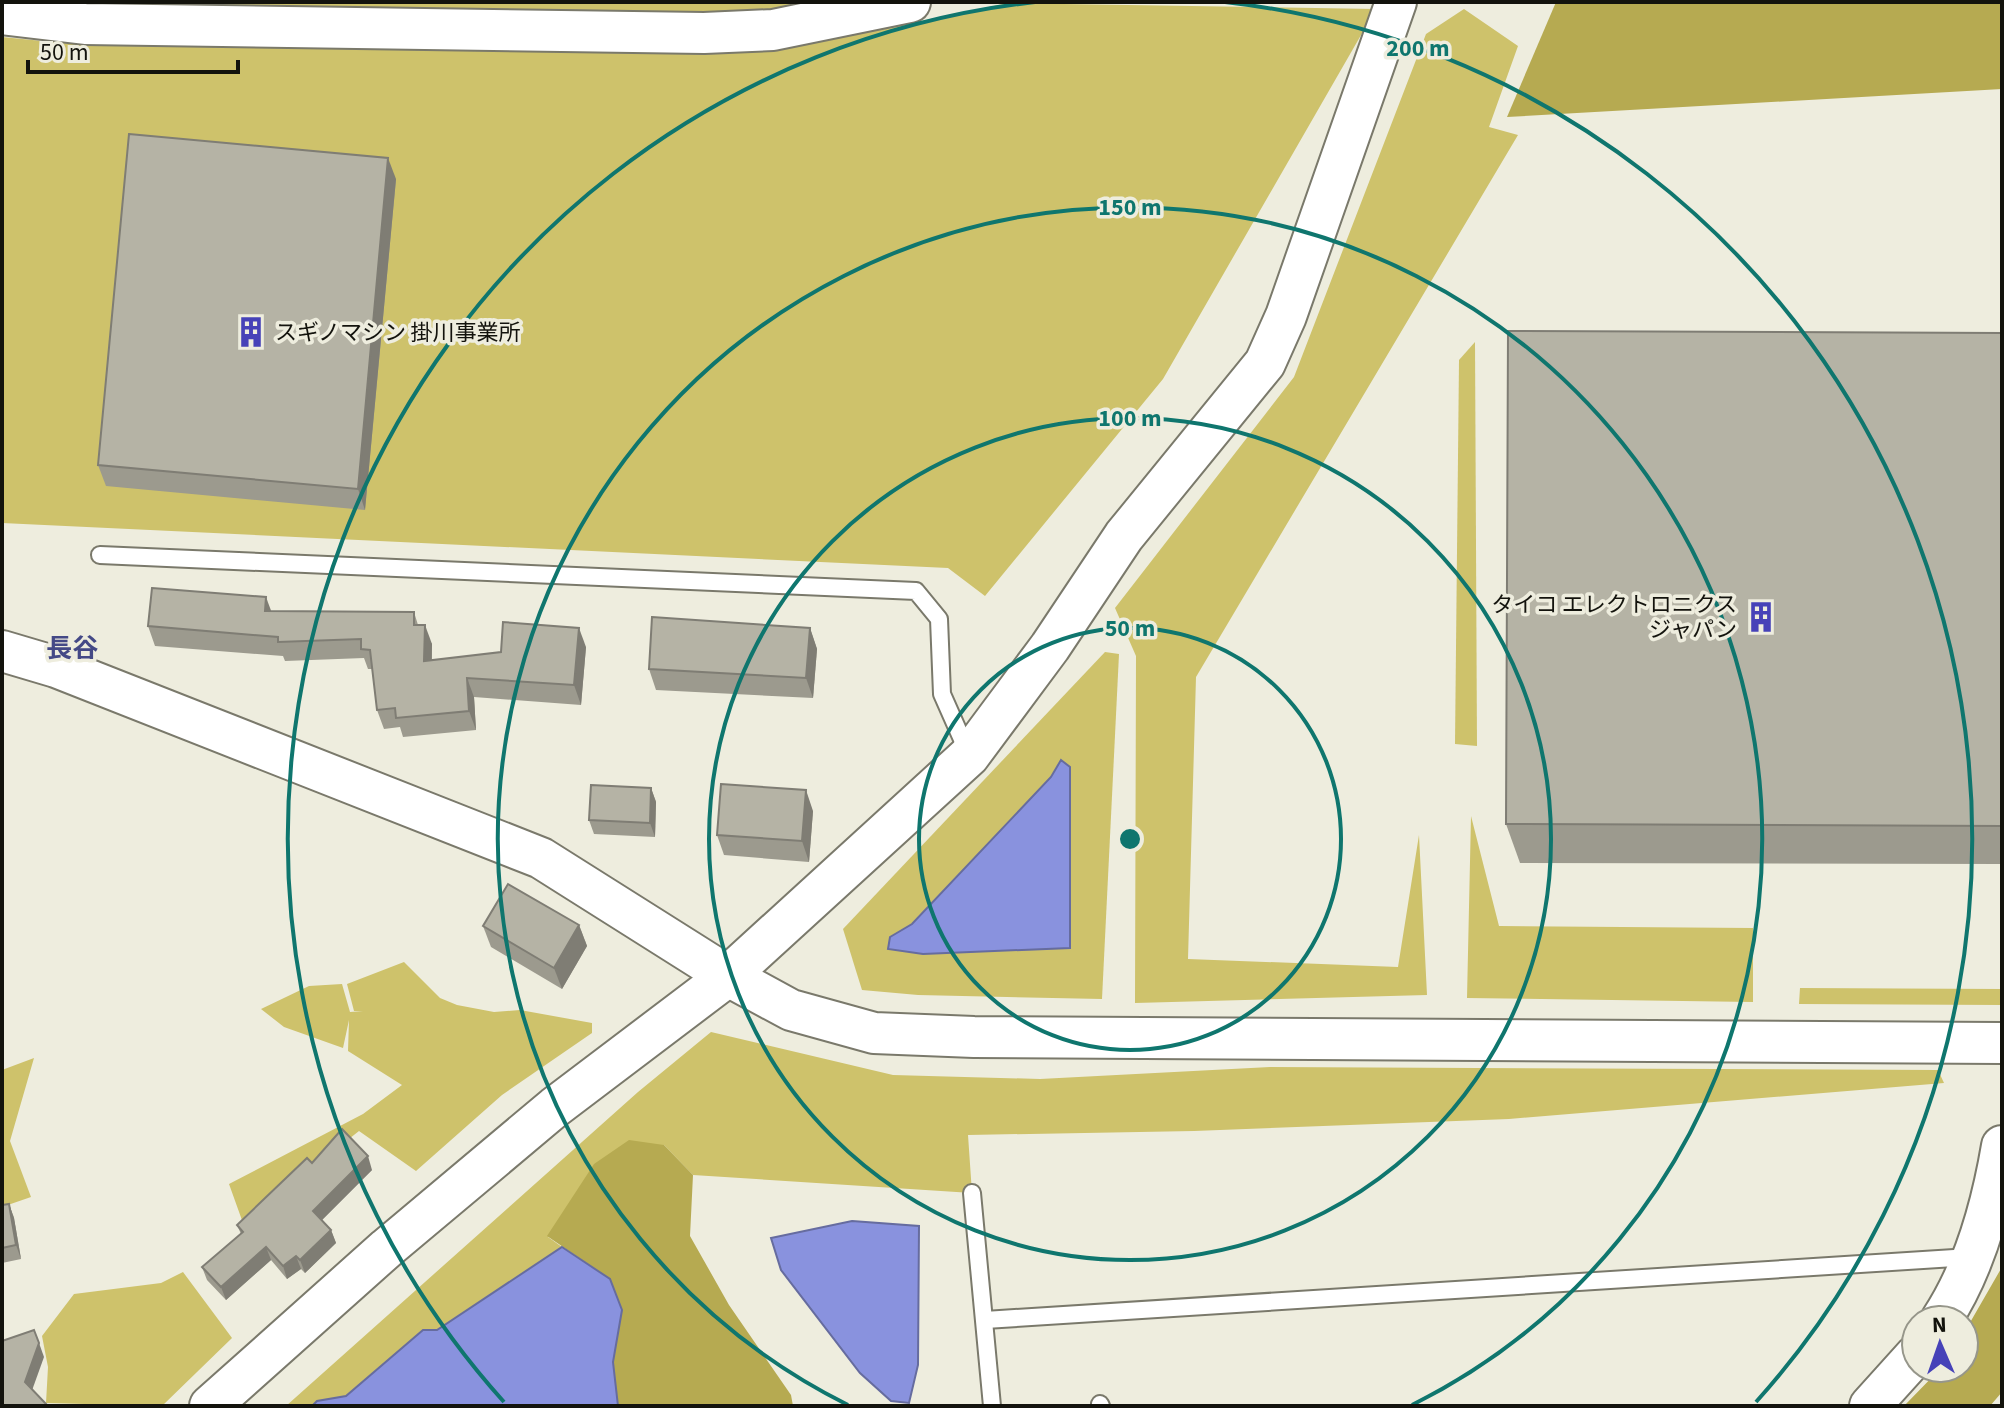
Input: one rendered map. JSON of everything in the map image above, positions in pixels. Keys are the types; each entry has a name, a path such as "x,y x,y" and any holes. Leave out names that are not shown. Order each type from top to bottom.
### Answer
{"street":[{"path":"2,14 85,24 704,33 773,30 910,2"},
{"path":"210,1406 387,1248 555,1107 728,976 969,756 1050,647 1124,536 1265,363 1292,301 1396,2"},
{"path":"2,651 56,667 541,858 728,976 791,1010 874,1033 990,1037 2002,1043"},
{"path":"1949,1304 1972,1257 1995,1186 2002,1146"},
{"path":"1870,1406 1900,1373"}],"lane":[{"path":"100,555 916,591 939,619 942,694 969,756"},
{"path":"972,1193 992,1406"},
{"path":"985,1320 1972,1257"}],"shaded area":[{"path":"2,2 848,2 772,19 158,15"},
{"path":"1556,2 2002,2 2002,89 1507,117"},
{"path":"1008,3 1376,9 1163,379 985,596 948,568 2,523 2,37 73,44 781,50"},
{"path":"1464,9 1518,46 1489,127 1518,135 1196,677 1188,959 1398,967 1419,835 1427,995 1135,1003 1136,656 1115,608 1294,377 1426,34"},
{"path":"1475,342 1477,746 1455,744 1459,360"},
{"path":"1105,652 1119,654 1102,999 918,995 862,990 843,929"},
{"path":"1471,816 1499,926 1753,928 1753,1002 1467,998"},
{"path":"404,962 440,998 457,1005 494,1012 520,1010 592,1023 592,1033 502,1095 416,1171 359,1131 243,1223 229,1184 363,1114 402,1085 348,1051 349,1020 343,1048 284,1027 261,1009 309,986 342,984 350,1012 363,1011 354,1011 347,984"},
{"path":"1800,988 2002,989 2002,1005 1799,1004"},
{"path":"711,1032 893,1075 1040,1079 1270,1067 1938,1070 1944,1083 1509,1119 1194,1131 968,1135 972,1193 693,1175 664,1145 548,1237 562,1247 437,1330 423,1331 346,1396 318,1401 312,1406 286,1406 638,1092"},
{"path":"34,1058 10,1141 31,1197 2,1207 2,1070"},
{"path":"629,1140 664,1145 693,1175 690,1236 729,1305 791,1395 793,1406 618,1406 613,1362 622,1310 610,1279 547,1236 594,1164"},
{"path":"2002,1267 2002,1392 1990,1406 1904,1406 1925,1384 1980,1384 1980,1305"},
{"path":"183,1272 232,1338 162,1406 46,1403 48,1367 42,1336 74,1294 161,1283"}],"water":[{"path":"1061,760 1070,767 1070,948 923,954 888,949 890,937 912,924 1051,777"},
{"path":"852,1221 919,1226 918,1365 909,1403 891,1401 860,1373 781,1270 771,1238"},
{"path":"562,1247 610,1279 622,1310 613,1362 618,1406 312,1406 317,1401 346,1396 423,1330 437,1330"}],"building":[{"name":"スギノマシン 掛川事業所","path":"129,134 388,158 358,489 98,465"},
{"name":"タイコ エレクトロニクス ジャパン","path":"1508,331 2002,333 2002,826 1506,824"},
{"path":"152,588 266,597 265,611 414,612 414,625 425,625 424,661 501,652 503,622 579,628 574,685 467,678 469,711 396,718 395,708 377,710 370,650 361,649 361,639 278,642 278,637 148,626"},
{"path":"652,617 810,628 806,678 649,669"},
{"path":"721,784 806,790 802,841 717,835"},
{"path":"591,785 651,788 650,823 589,820"},
{"path":"508,884 579,925 554,968 483,926"},
{"path":"342,1129 368,1156 313,1211 331,1230 300,1260 296,1256 283,1266 266,1247 221,1287 202,1267 243,1232 237,1225 307,1158 312,1163"},
{"path":"9,1204 16,1245 2,1248 2,1205"},
{"path":"34,1330 39,1343 25,1382 48,1406 2,1406 2,1341"}],"place":[{"name":"スギノマシン 掛川事業所","path":"251,332"},
{"name":"タイコ エレクトロニクス ジャパン","path":"1761,617"}],"district":[{"name":"長谷","path":"72,648"}]}
